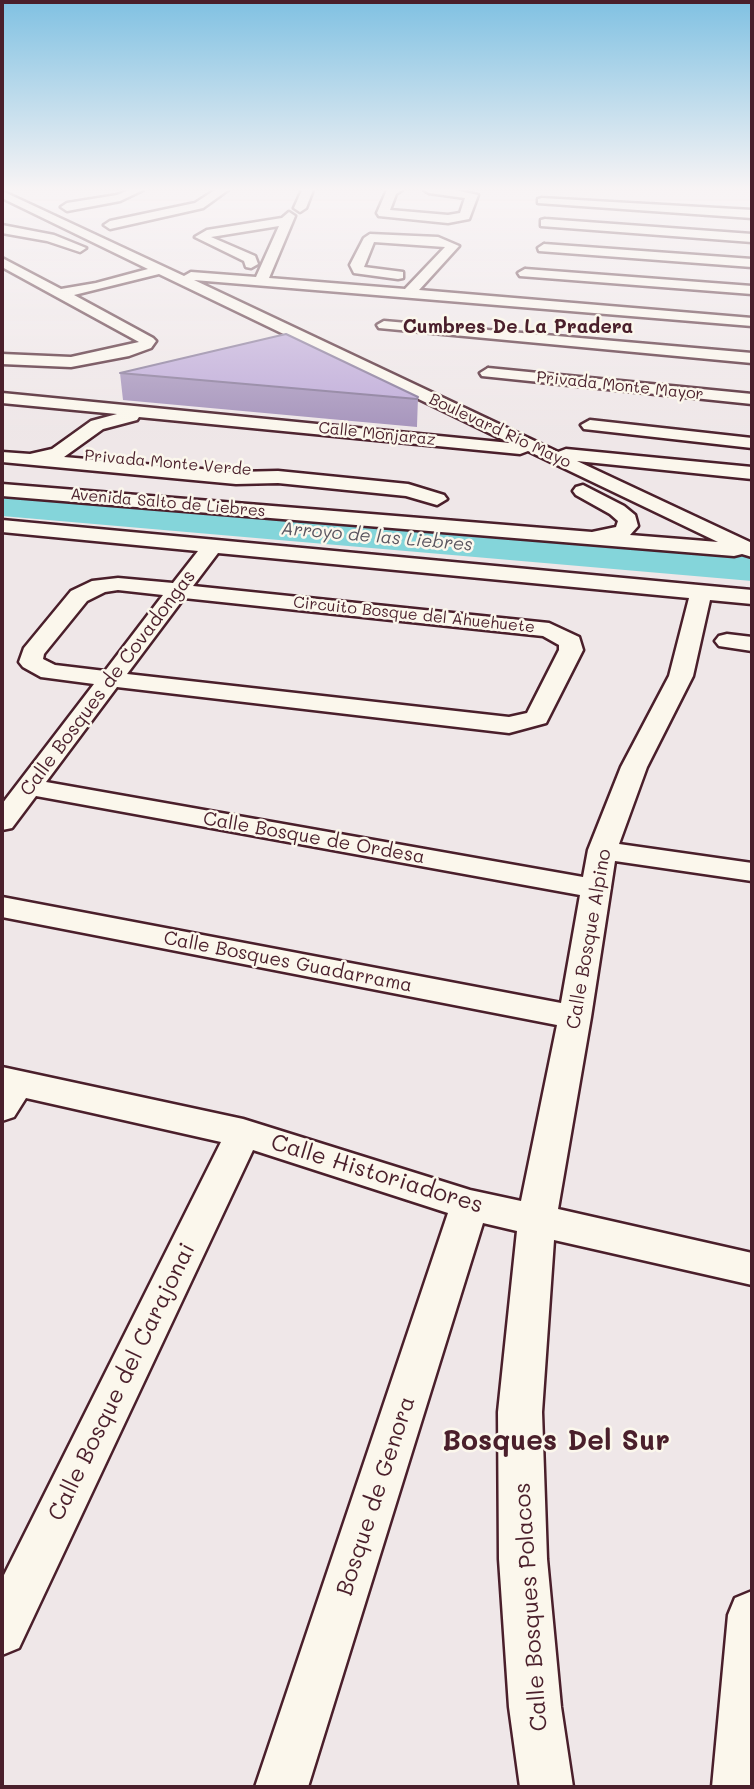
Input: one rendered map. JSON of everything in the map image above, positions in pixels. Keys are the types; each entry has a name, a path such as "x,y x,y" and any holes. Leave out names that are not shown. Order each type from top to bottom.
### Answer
{"street":[{"path":"2,359 46,363 83,360 130,351 148,343 146,339 23,273"},
{"path":"63,295 141,273"},
{"name":"Boulevard Río Mayo","path":"166,273 232,313"},
{"path":"175,273 235,281 752,322"},
{"path":"235,281 245,273"},
{"path":"260,283 264,273"},
{"path":"386,273 423,276"},
{"path":"407,295 426,273"},
{"name":"Boulevard Río Mayo","path":"134,274 232,313 543,452 752,551"},
{"path":"525,274 752,290"},
{"path":"232,313 236,295 244,291 284,285"},
{"path":"63,295 147,287"},
{"path":"384,325 752,358"},
{"path":"13,342 46,363"},
{"name":"Privada Monte Mayor","path":"488,373 752,399"},
{"path":"68,405 121,392"},
{"name":"Calle Monjaraz","path":"2,398 752,472"},
{"name":"Privada Monte Verde","path":"64,458 57,443 75,423 68,416 68,405"},
{"name":"Privada Monte Verde","path":"2,457 64,458 97,425 141,412"},
{"name":"Boulevard Río Mayo","path":"436,422 521,462"},
{"path":"75,423 97,425"},
{"path":"590,425 752,443"},
{"name":"Privada Monte Verde","path":"2,446 64,458 236,478 278,477 408,490 436,499"},
{"name":"Boulevard Río Mayo","path":"569,485 617,510 628,519 628,526 623,531 594,538"},
{"name":"Avenida Salto de Liebres","path":"2,490 752,551"},
{"name":"Avenida Salto de Liebres","path":"2,526 701,592"},
{"name":"Calle Bosques de Covadongas","path":"2,822 214,544"},
{"name":"Circuito Bosque del Ahuehuete","path":"118,584 179,589 549,630 571,642 571,650 537,718 509,725 49,672 31,663 32,653 79,596 89,590 118,584"},
{"path":"701,592 752,597"},
{"name":"Calle Bosque Alpino","path":"537,1218 575,1017 602,850 634,768 681,676 701,592"},
{"path":"727,642 752,644"},
{"name":"Calle Bosque de Ordesa","path":"31,787 597,889"},
{"path":"602,850 752,872"},
{"name":"Calle Bosques Guadarrama","path":"2,907 575,1017"},
{"name":"Calle Historiadores","path":"7,1091 243,1133 471,1205 752,1269"},
{"name":"Calle Bosque del Carajonai","path":"2,1630 243,1133"},
{"name":"Bosque de Genora","path":"281,1787 471,1205"},
{"name":"Calle Bosques Polacos","path":"537,1218 520,1412 523,1559 535,1707 547,1787"},
{"path":"738,1787 752,1615"}],"building":[{"path":"286,334 418,397 120,373"}],"waterway":[{"name":"Arroyo de las Liebres","path":"2,505 752,569"}],"district":[{"name":"Cumbres De La Pradera","path":"518,327"},
{"name":"Bosques Del Sur","path":"556,1441"}]}
